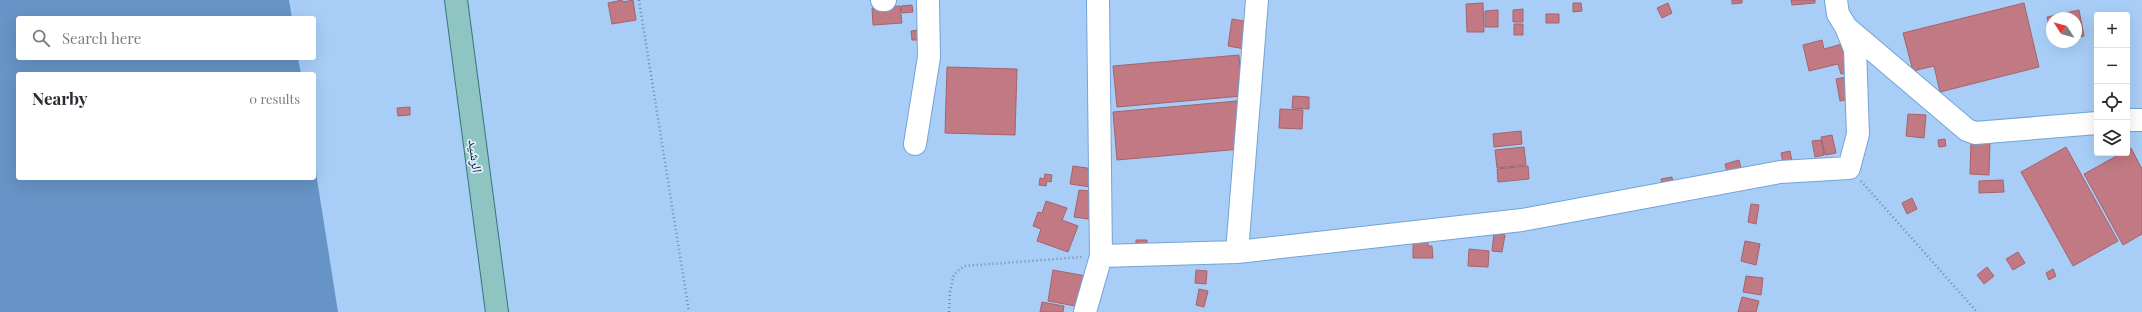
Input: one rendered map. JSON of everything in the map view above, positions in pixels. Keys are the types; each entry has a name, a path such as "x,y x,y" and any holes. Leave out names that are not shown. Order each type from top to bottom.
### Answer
{"main road":[{"name":"الرشيد","path":"456,0 497,312"}],"street":[{"path":"914,144 929,57 928,0"},
{"path":"1085,312 1101,256 1098,0"},
{"path":"1237,252 1257,0"},
{"path":"1101,256 1237,252 1522,220 1780,172 1849,168 1858,134 1854,49 1846,27 1838,14 1836,0"},
{"path":"1846,27 1967,130 1975,133 2094,123"},
{"path":"2130,120 2142,120"}],"path":[{"path":"639,0 689,312"},
{"path":"1849,168 1978,312"},
{"path":"949,312 950,292 954,274 964,266 1101,256"}],"water":[{"path":"0,0 289,0 292,16 16,16 16,60 298,60 301,72 16,72 16,180 316,180 316,173 338,312 0,312"}],"building":[{"path":"622,0 623,2 633,0 636,20 612,24 608,3"},
{"path":"1732,0 1742,0 1742,3 1732,4"},
{"path":"1791,0 1815,0 1815,3 1792,5"},
{"path":"1483,3 1484,32 1467,32 1466,4"},
{"path":"1573,3 1581,3 1582,11 1573,12"},
{"path":"1668,3 1672,13 1662,18 1657,8"},
{"path":"2024,3 2039,67 1940,92 1934,66 1913,71 1903,33"},
{"path":"912,5 913,12 902,13 901,6"},
{"path":"900,6 902,23 873,25 872,8"},
{"path":"1523,9 1523,22 1513,22 1513,10"},
{"path":"1498,10 1498,27 1485,27 1485,11"},
{"path":"1546,14 1559,14 1559,23 1546,23"},
{"path":"1232,19 1249,22 1245,49 1228,46"},
{"path":"1514,24 1523,24 1523,35 1514,35"},
{"path":"2082,26 2084,36 2082,36"},
{"path":"919,30 919,40 912,40 911,31"},
{"path":"1822,40 1824,49 1842,44 1849,72 1841,74 1838,64 1809,71 1803,45"},
{"path":"1239,55 1242,96 1117,107 1113,66"},
{"path":"947,67 1017,69 1015,135 945,133"},
{"path":"1847,77 1851,99 1840,101 1836,79"},
{"path":"1293,96 1309,97 1309,109 1292,108"},
{"path":"1237,101 1241,149 1117,160 1113,112"},
{"path":"410,107 410,115 398,116 397,108"},
{"path":"1280,109 1303,110 1302,129 1279,128"},
{"path":"1908,114 1926,115 1924,138 1906,136"},
{"path":"1521,131 1522,144 1494,147 1493,134"},
{"path":"1832,135 1836,153 1825,155 1821,137"},
{"path":"1945,139 1946,146 1939,147 1938,140"},
{"path":"1821,140 1824,155 1815,157 1812,141"},
{"path":"1971,141 1990,141 1989,175 1970,174"},
{"path":"1524,147 1526,165 1497,168 1495,150"},
{"path":"2066,147 2118,241 2073,266 2021,172"},
{"path":"2130,148 2142,169 2142,234 2123,245 2084,174 2117,156 2130,156"},
{"path":"1790,151 1792,161 1783,163 1781,153"},
{"path":"1739,160 1743,177 1729,180 1725,164"},
{"path":"1073,166 1094,169 1091,187 1070,184"},
{"path":"1528,166 1529,179 1498,182 1497,169"},
{"path":"1045,174 1052,175 1051,182 1047,181 1046,186 1039,185 1040,178 1044,179"},
{"path":"1672,177 1674,190 1663,192 1661,179"},
{"path":"2003,180 2004,192 1979,193 1979,181"},
{"path":"1079,190 1090,191 1089,198 1099,200 1096,220 1074,217"},
{"path":"1912,198 1917,209 1907,214 1902,203"},
{"path":"1046,201 1067,208 1062,220 1078,226 1068,252 1037,241 1041,229 1033,226 1038,212 1042,213"},
{"path":"1751,204 1759,205 1756,224 1748,222"},
{"path":"1494,233 1505,235 1502,252 1492,251"},
{"path":"1136,240 1147,240 1147,251 1136,251"},
{"path":"1745,241 1760,244 1756,265 1741,261"},
{"path":"1413,242 1428,242 1428,246 1432,246 1433,258 1413,258"},
{"path":"1469,249 1489,251 1488,267 1468,266"},
{"path":"2018,252 2025,263 2013,270 2006,259"},
{"path":"1987,267 1994,276 1984,284 1977,275"},
{"path":"2053,269 2056,276 2049,280 2046,273"},
{"path":"1053,270 1086,276 1081,307 1048,301"},
{"path":"1196,270 1207,271 1206,284 1195,283"},
{"path":"1746,276 1763,278 1761,295 1743,292"},
{"path":"1199,289 1208,291 1204,307 1196,305"},
{"path":"1742,297 1759,301 1756,312 1738,312"},
{"path":"1042,302 1064,306 1063,312 1040,312"}]}
